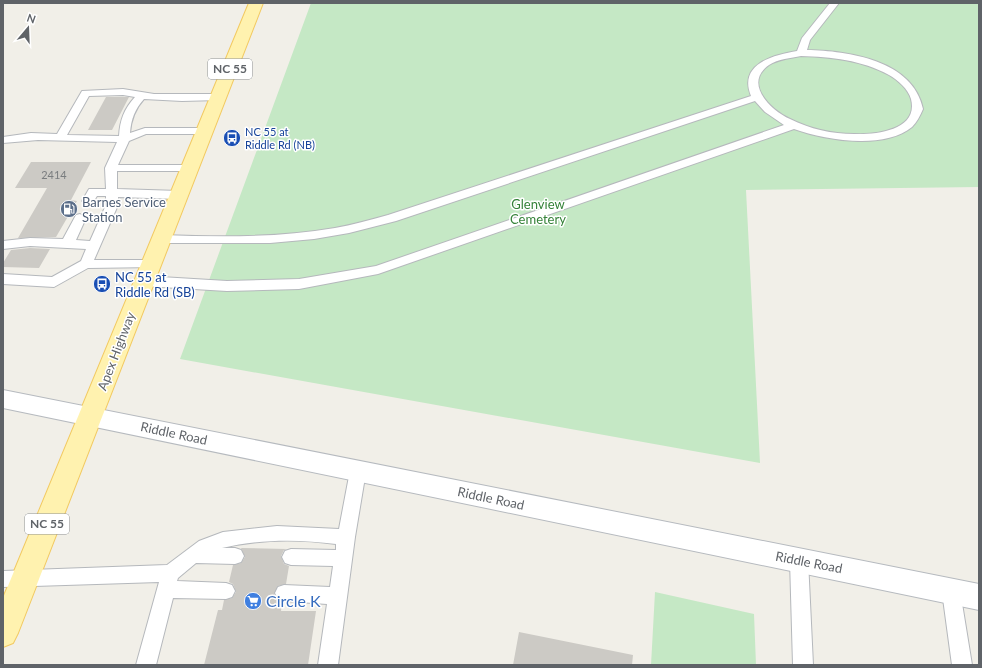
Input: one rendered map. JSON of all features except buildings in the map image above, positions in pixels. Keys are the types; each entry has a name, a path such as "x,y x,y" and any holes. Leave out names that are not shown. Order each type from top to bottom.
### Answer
{"main road":[{"name":"Apex Highway","path":"3,633 14,578 90,416 179,194 206,131 256,3"},
{"name":"Riddle Road","path":"3,399 979,597"}],"lane":[{"path":"801,53 805,40 835,3"},
{"path":"801,53 824,53 844,56 869,63 890,72 906,84 914,94 918,109 911,122 898,131 873,137 846,138 814,132 794,125 770,111 754,92 753,79 757,71 766,63 780,57 801,53"},
{"path":"60,138 86,93 123,92 182,98 219,97"},
{"path":"86,264 93,245 112,205 111,168 124,139 125,124 130,109 142,95"},
{"path":"162,239 236,241 278,239 335,232 392,218 757,97"},
{"path":"3,279 54,282 86,264 227,286 299,284 378,270 520,222 794,125"},
{"path":"3,140 21,137 46,136 60,138 124,139 145,131 206,131"},
{"path":"111,168 190,168"},
{"path":"88,201 93,192 112,191 179,194"},
{"path":"68,244 80,218"},
{"path":"3,245 30,242 93,245"},
{"path":"328,665 346,537 358,471"},
{"path":"146,665 168,581 195,555 208,545 230,537 320,533 346,537"},
{"path":"195,555 235,556"},
{"path":"291,557 344,558"},
{"path":"799,560 803,665"},
{"path":"14,578 168,581 226,591"},
{"path":"951,591 962,665"},
{"path":"284,593 338,596"}],"green space":[{"name":"Glenview Cemetery","path":"311,3 979,3 979,187 746,190 760,463 180,359"},
{"path":"655,592 754,614 756,665 651,665"}],"place":[{"name":"NC 55 at Riddle Rd (NB)","path":"232,138"},
{"name":"Barnes Service Station","path":"69,209"},
{"name":"NC 55 at Riddle Rd (SB)","path":"102,284"},
{"name":"Circle K","path":"253,601"}]}
